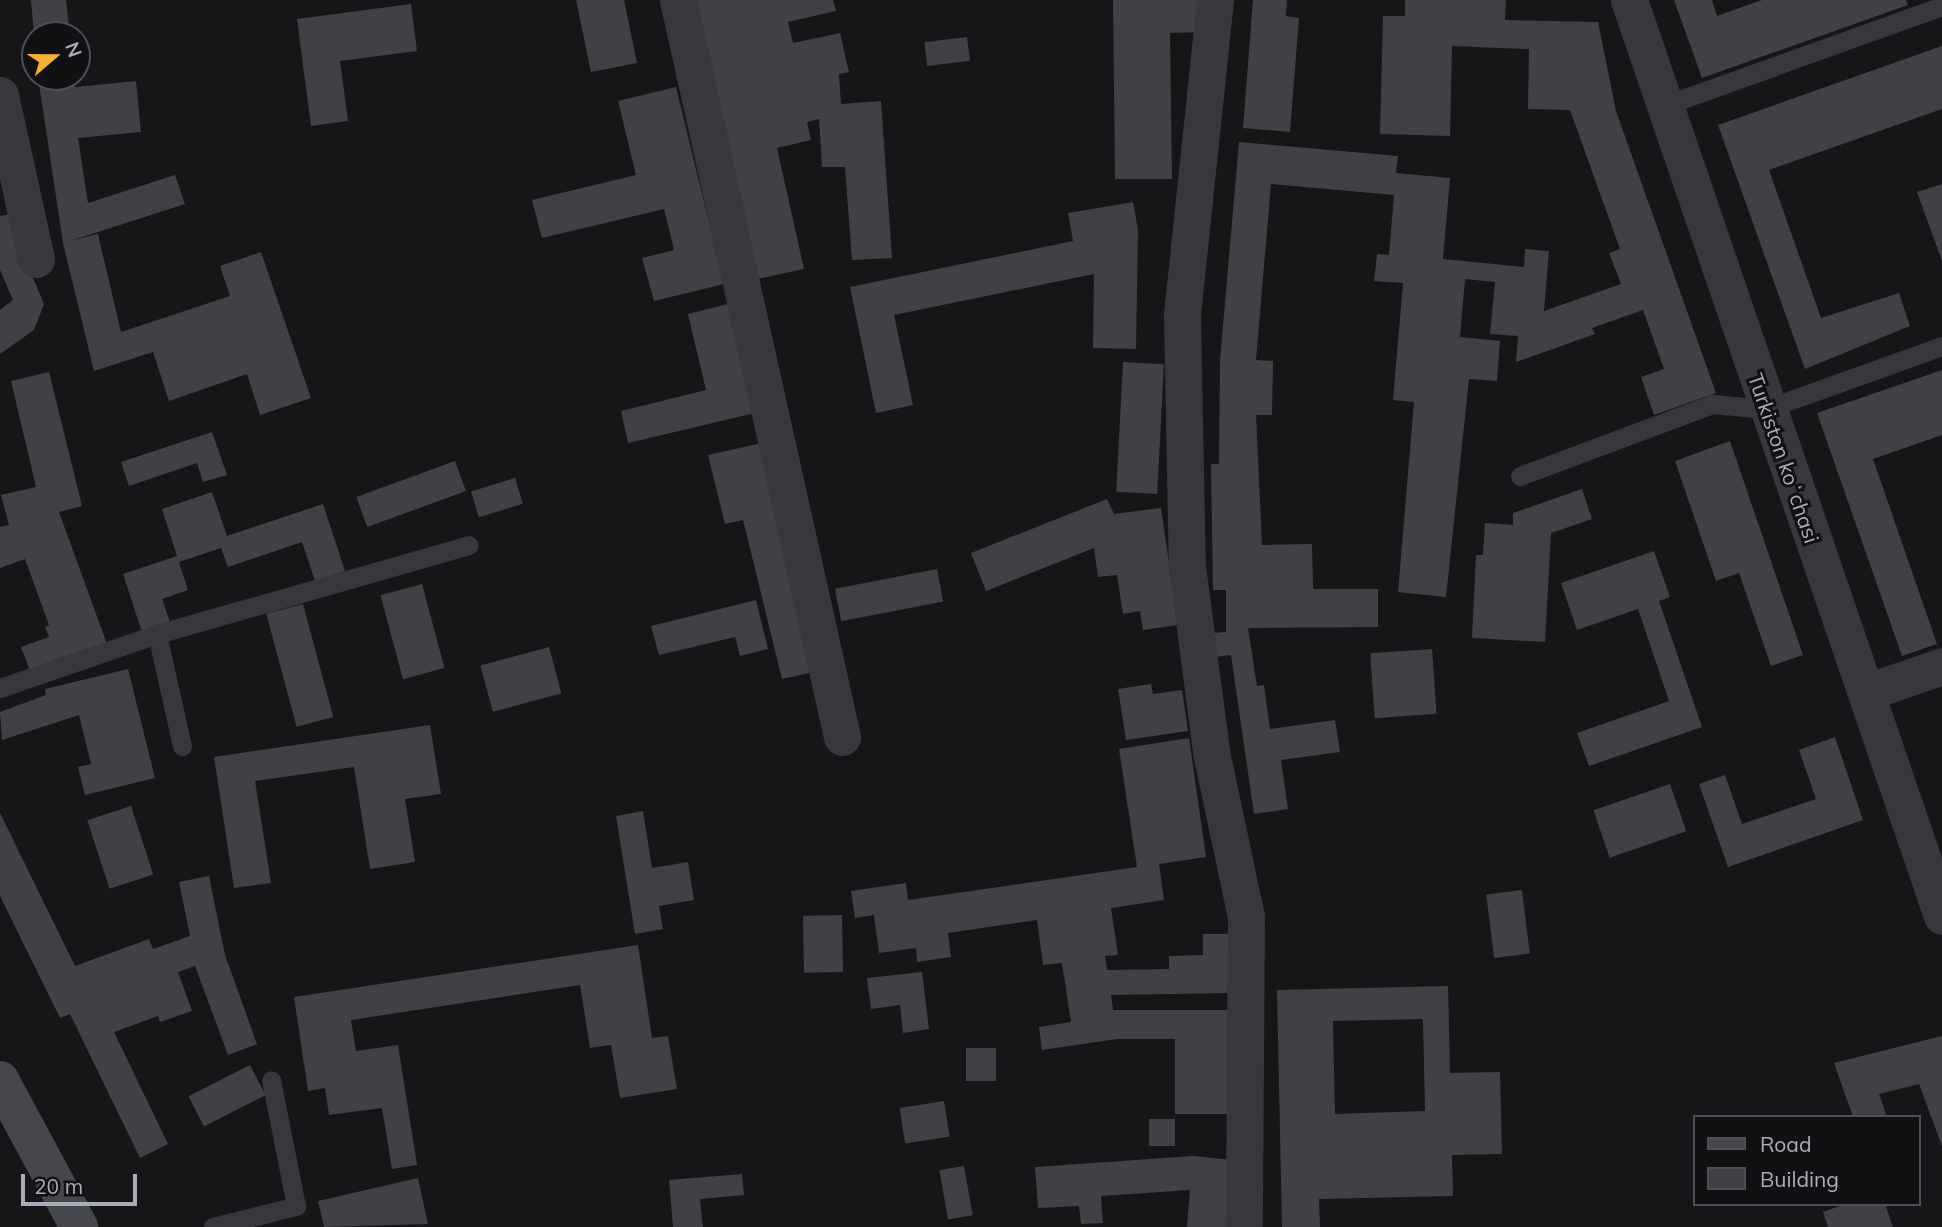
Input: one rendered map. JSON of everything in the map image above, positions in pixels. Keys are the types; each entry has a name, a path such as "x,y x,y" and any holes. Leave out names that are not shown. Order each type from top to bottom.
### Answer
{"main road":[{"path":"0,1080 79,1227"}],"street":[{"path":"678,0 842,737"},
{"path":"1215,0 1182,316 1187,552 1211,752 1246,917 1244,1227"},
{"name":"Turkiston koʻchasi","path":"1629,0 1766,409 1867,692 1942,916"},
{"path":"0,94 36,258"},
{"path":"1867,692 1942,666"}],"lane":[{"path":"1663,106 1942,6"},
{"path":"1520,476 1713,404 1766,409 1942,346"},
{"path":"0,688 157,634 469,545"},
{"path":"157,634 182,746"},
{"path":"213,1227 296,1206 271,1080"}],"building":[{"path":"31,0 66,0 68,21 33,21"},
{"path":"576,0 624,0 637,63 591,72"},
{"path":"695,0 833,0 836,11 788,22 793,43 840,33 849,72 839,74 841,104 881,101 892,258 852,260 845,167 822,167 819,119 807,122 811,140 777,148 804,269 757,279"},
{"path":"1113,0 1207,0 1207,32 1170,33 1172,179 1115,179"},
{"path":"1253,0 1287,0 1286,16 1299,18 1290,132 1243,128"},
{"path":"1405,0 1506,0 1505,20 1598,22 1616,111 1716,393 1654,415 1641,377 1664,369 1643,310 1592,328 1595,334 1516,362 1518,336 1490,334 1495,282 1465,279 1460,337 1500,341 1497,381 1469,379 1446,597 1398,592 1414,402 1393,400 1403,283 1374,281 1377,254 1389,255 1394,195 1271,184 1256,360 1273,361 1272,415 1256,415 1262,545 1312,544 1313,589 1378,589 1378,627 1248,628 1257,686 1264,685 1270,729 1335,720 1340,752 1281,760 1288,809 1254,814 1231,655 1215,657 1212,633 1226,632 1226,590 1213,590 1211,464 1219,464 1220,360 1239,142 1398,156 1396,173 1450,178 1443,259 1524,267 1525,249 1549,251 1544,311 1621,284 1609,253 1620,249 1570,110 1528,109 1529,49 1452,46 1450,136 1380,134 1383,16 1405,16"},
{"path":"1674,0 1712,0 1717,16 1762,0 1906,0 1908,5 1702,78"},
{"path":"411,4 417,51 340,61 348,121 311,126 297,19"},
{"path":"967,37 970,61 927,66 924,42"},
{"path":"1942,46 1942,109 1769,170 1821,318 1899,293 1910,326 1805,369 1718,125"},
{"path":"136,81 141,132 78,138 88,203 175,175 185,204 70,241 98,234 121,332 230,296 220,266 261,252 311,398 260,415 247,374 169,401 153,352 94,371 63,243 40,91 91,91 91,85"},
{"path":"676,87 724,284 654,301 642,258 674,250 664,209 542,238 532,200 636,175 618,101"},
{"path":"1942,184 1942,261 1917,192"},
{"path":"1133,202 1138,230 1136,349 1093,348 1094,274 894,315 913,405 876,413 850,287 1073,241 1068,213"},
{"path":"19,212 19,245 44,304 34,330 0,354 0,310 13,300 0,270 0,216"},
{"path":"728,304 755,413 628,443 621,411 706,390 688,314"},
{"path":"1123,362 1164,364 1157,494 1116,492"},
{"path":"1942,370 1942,435 1873,459 1937,644 1902,656 1817,413"},
{"path":"49,372 82,506 59,512 107,644 30,671 21,647 49,637 45,627 49,625 25,559 0,568 0,527 9,525 1,495 36,487 11,381"},
{"path":"212,432 227,475 203,482 197,463 129,486 121,462"},
{"path":"1730,441 1803,655 1771,666 1739,573 1716,581 1675,461"},
{"path":"762,443 818,671 782,679 743,520 725,524 708,455"},
{"path":"455,461 466,491 367,527 356,497"},
{"path":"515,478 523,504 479,517 471,491"},
{"path":"1582,489 1592,519 1551,533 1545,642 1472,638 1476,555 1483,555 1485,523 1513,525 1513,513"},
{"path":"212,492 227,536 323,504 345,571 315,581 302,542 228,567 221,548 179,562 188,590 162,599 170,622 142,632 123,574 177,556 162,509"},
{"path":"1107,499 1114,514 1161,508 1178,625 1143,630 1140,611 1123,614 1117,575 1098,577 1094,548 986,591 971,553"},
{"path":"1654,551 1670,597 1659,601 1702,727 1589,766 1577,733 1669,701 1638,609 1577,630 1561,583"},
{"path":"937,569 943,601 841,621 835,589"},
{"path":"422,584 445,668 403,679 380,595"},
{"path":"756,600 768,649 740,656 735,637 659,655 651,626"},
{"path":"303,604 333,717 297,727 266,614"},
{"path":"549,647 561,693 493,712 480,665"},
{"path":"1432,649 1437,714 1375,718 1370,653"},
{"path":"128,669 155,778 85,795 78,767 91,764 79,715 2,740 0,712 46,695 45,689"},
{"path":"1151,684 1153,694 1182,690 1188,731 1126,740 1118,689"},
{"path":"430,725 441,794 405,799 415,862 370,869 354,767 255,781 271,883 234,888 214,757"},
{"path":"1835,737 1863,820 1728,867 1699,784 1725,775 1742,824 1816,799 1799,750"},
{"path":"1189,738 1206,857 1159,864 1164,900 1111,908 1118,955 1105,956 1107,970 1169,969 1169,956 1203,955 1203,934 1229,934 1231,993 1111,995 1113,1010 1229,1010 1229,1114 1175,1114 1175,1039 1117,1039 1042,1050 1039,1027 1071,1022 1062,963 1043,965 1037,920 948,933 951,957 917,962 916,948 879,953 874,915 855,918 851,891 906,883 908,900 1137,867 1119,749"},
{"path":"1670,784 1686,831 1610,858 1593,810"},
{"path":"131,806 153,874 110,889 87,820"},
{"path":"643,811 652,868 688,862 694,900 659,906 663,929 635,934 616,816"},
{"path":"0,813 75,966 149,939 153,949 190,936 179,882 209,876 225,955 257,1044 228,1055 195,966 178,972 192,1011 160,1022 158,1016 114,1032 168,1144 140,1158 70,1014 60,1018 0,896"},
{"path":"1522,890 1530,954 1494,958 1486,894"},
{"path":"842,915 843,972 804,973 803,916"},
{"path":"638,945 652,1038 668,1036 677,1089 620,1098 611,1045 590,1048 580,985 351,1020 356,1051 398,1045 417,1165 392,1169 382,1108 329,1115 325,1088 308,1091 294,997"},
{"path":"922,972 929,1029 903,1033 900,1005 871,1009 867,978"},
{"path":"1448,986 1450,1073 1500,1072 1502,1154 1452,1155 1453,1196 1319,1199 1320,1227 1282,1227 1277,990","holes":["1423,1019 1425,1111 1335,1114 1333,1021"]},
{"path":"1942,1036 1942,1146 1919,1084 1879,1094 1886,1115 1852,1115 1834,1063"},
{"path":"966,1048 996,1048 996,1081 966,1081"},
{"path":"250,1065 265,1095 204,1127 189,1096"},
{"path":"944,1101 950,1137 905,1144 900,1108"},
{"path":"1149,1119 1175,1119 1175,1146 1149,1146"},
{"path":"1193,1156 1232,1160 1226,1227 1187,1227 1190,1190 1101,1196 1103,1223 1081,1224 1079,1206 1038,1208 1035,1167"},
{"path":"964,1166 973,1215 948,1220 939,1170"},
{"path":"742,1174 744,1195 700,1199 703,1227 673,1227 669,1180"},
{"path":"418,1178 428,1224 324,1227 318,1201"},
{"path":"1840,1206 1886,1206 1893,1227 1828,1227 1823,1212"}]}
